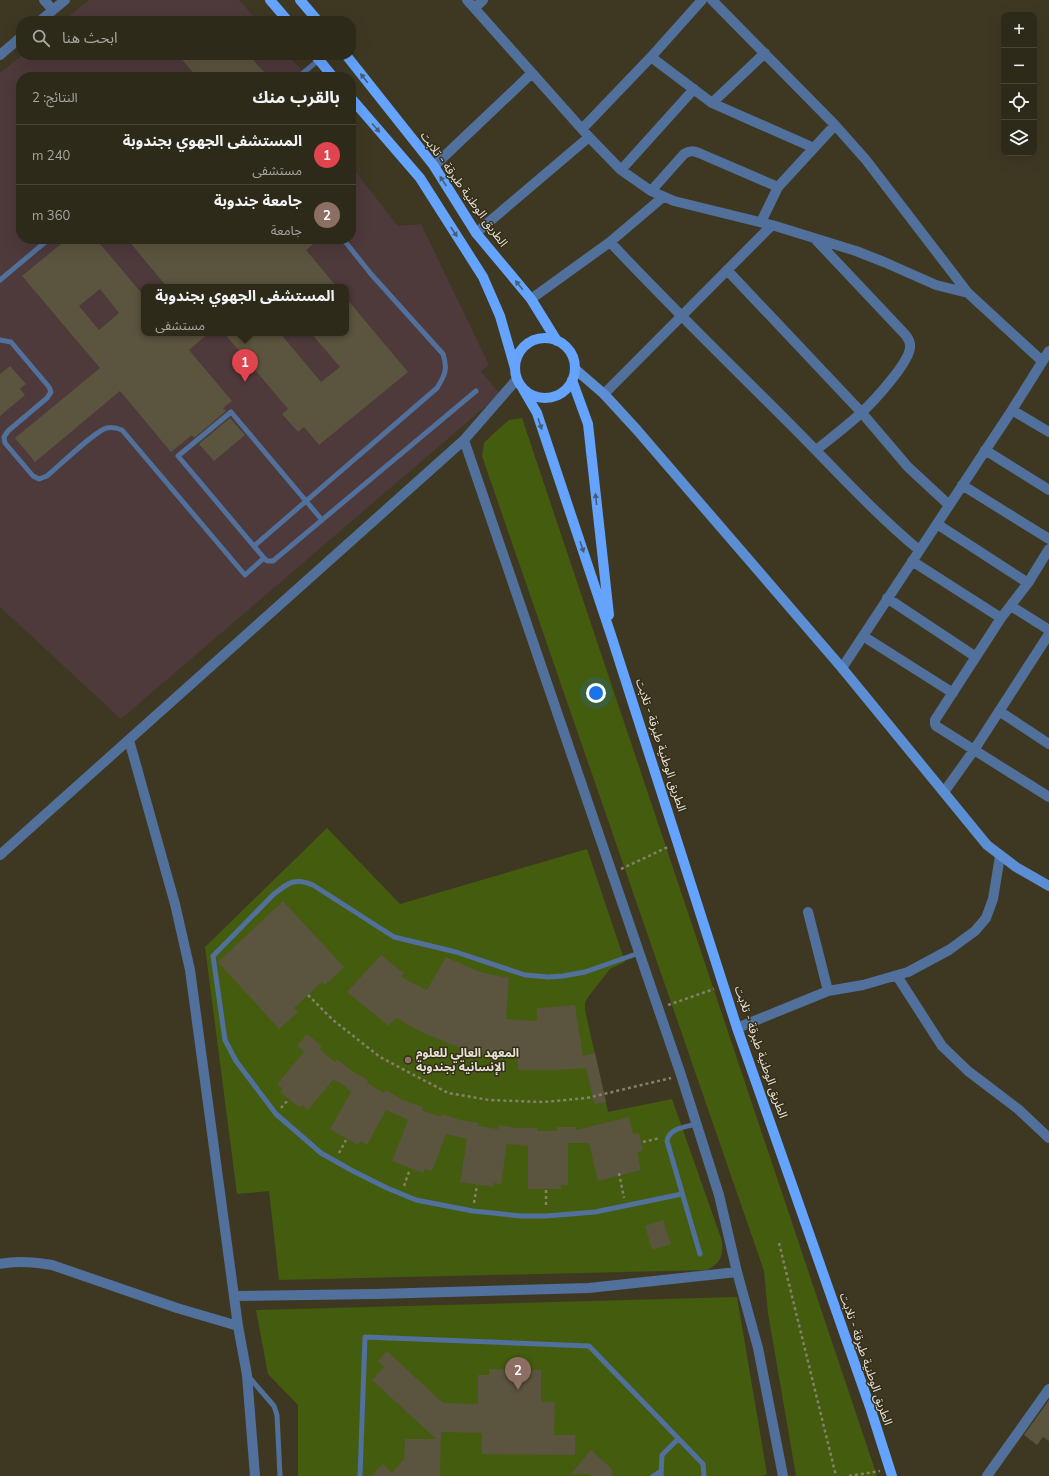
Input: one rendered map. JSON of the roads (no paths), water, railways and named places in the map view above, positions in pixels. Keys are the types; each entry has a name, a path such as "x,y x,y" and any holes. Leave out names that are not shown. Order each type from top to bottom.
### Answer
{"main road":[{"path":"270,0 284,16"},
{"path":"300,0 314,16"},
{"path":"321,60 330,72"},
{"name":"الطريق الوطنية طبرقة - تلابت","path":"350,60 434,166 476,232 531,299 557,341"},
{"path":"356,104 420,178 483,277 500,316 517,379 523,389 531,395 540,398 550,398 567,388 572,380 575,369 574,360 570,352 557,341 547,338 538,339 529,343 521,350 516,358 515,368"},
{"name":"الطريق الوطنية طبرقة - تلابت","path":"572,380 588,424 611,635"},
{"name":"الطريق الوطنية طبرقة - تلابت","path":"523,389 537,413 679,842 738,1028 870,1407 891,1473"}],"street":[{"path":"44,0 53,10"},
{"path":"46,16 65,0"},
{"path":"467,0 585,133 621,170 651,191 663,197 705,209 761,222 814,238 868,256 936,285 968,294"},
{"path":"475,8 483,0"},
{"path":"476,232 585,133 702,0"},
{"path":"712,0 835,125 866,160 968,294 1042,362"},
{"path":"0,54 16,41"},
{"path":"712,103 764,53"},
{"path":"651,58 712,103 814,148"},
{"path":"434,166 532,73"},
{"path":"621,170 694,89"},
{"path":"761,222 778,187 835,125"},
{"path":"651,191 688,151 699,152 778,187"},
{"path":"531,299 610,242 663,197"},
{"path":"604,394 772,225"},
{"path":"814,238 900,329 910,342 910,349 907,358 900,370 862,413 816,450"},
{"path":"610,242 646,281 816,450 844,482 876,513 919,550"},
{"path":"727,270 862,413 908,467 949,505"},
{"path":"842,668 1012,410 1049,351"},
{"path":"575,369 604,394 637,430 842,668 987,845 1016,867 1049,886"},
{"path":"0,855 464,440 517,379"},
{"path":"1012,410 1049,432"},
{"path":"464,440 681,1075 720,1195 737,1272 758,1348 782,1475"},
{"path":"985,450 1049,490"},
{"path":"962,485 1049,539"},
{"path":"937,524 1028,583"},
{"path":"1049,549 1028,583 1001,618 935,720 936,726 1049,797"},
{"path":"912,561 1001,618"},
{"path":"888,598 976,657"},
{"path":"1011,606 1049,630"},
{"path":"944,792 974,750 1049,634"},
{"path":"863,636 953,693"},
{"path":"999,711 1049,744"},
{"path":"129,740 175,904 190,970 238,1326 247,1375 255,1476"},
{"path":"738,1028 828,991 863,985 897,976 920,967 949,950 975,931 986,918 993,900 1000,856"},
{"path":"808,912 828,991"},
{"path":"897,976 942,1046 968,1071 1018,1110 1049,1138"},
{"path":"0,1264 19,1261 52,1265 178,1308 238,1326"},
{"path":"235,1296 589,1288 737,1272"},
{"path":"987,1476 1049,1389"}],"lane":[{"path":"303,72 316,60"},
{"path":"0,280 43,244"},
{"path":"254,546 437,388 444,377 446,365 443,354 371,274 347,244"},
{"path":"0,340 11,342 50,387 51,392 46,398 8,431 4,437 5,443 33,476 39,479 47,476 96,433 106,428 116,428 122,430 245,575 264,558"},
{"path":"322,520 231,412 178,456 264,558 273,561 322,520 476,391"},
{"path":"639,953 585,972 548,977 525,975 456,952 394,937 304,881 295,882 285,886 274,894 213,956 225,1040 236,1061 276,1114 321,1153 375,1182 416,1200 473,1211 508,1215 546,1216 595,1212 682,1194"},
{"path":"697,1124 676,1130 668,1136 667,1142 700,1254"},
{"path":"360,1476 365,1337 589,1346 703,1464 704,1476"},
{"path":"247,1375 274,1406 277,1414 280,1476"},
{"path":"653,1476 661,1474 662,1455 678,1439"}],"place":[{"name":"المستشفى الجهوي بجندوبة","path":"245,382"},
{"name":"المعهد العالي للعلوم الإنسانية بجندوبة","path":"408,1060"},
{"name":"جامعة جندوبة","path":"518,1390"}]}
